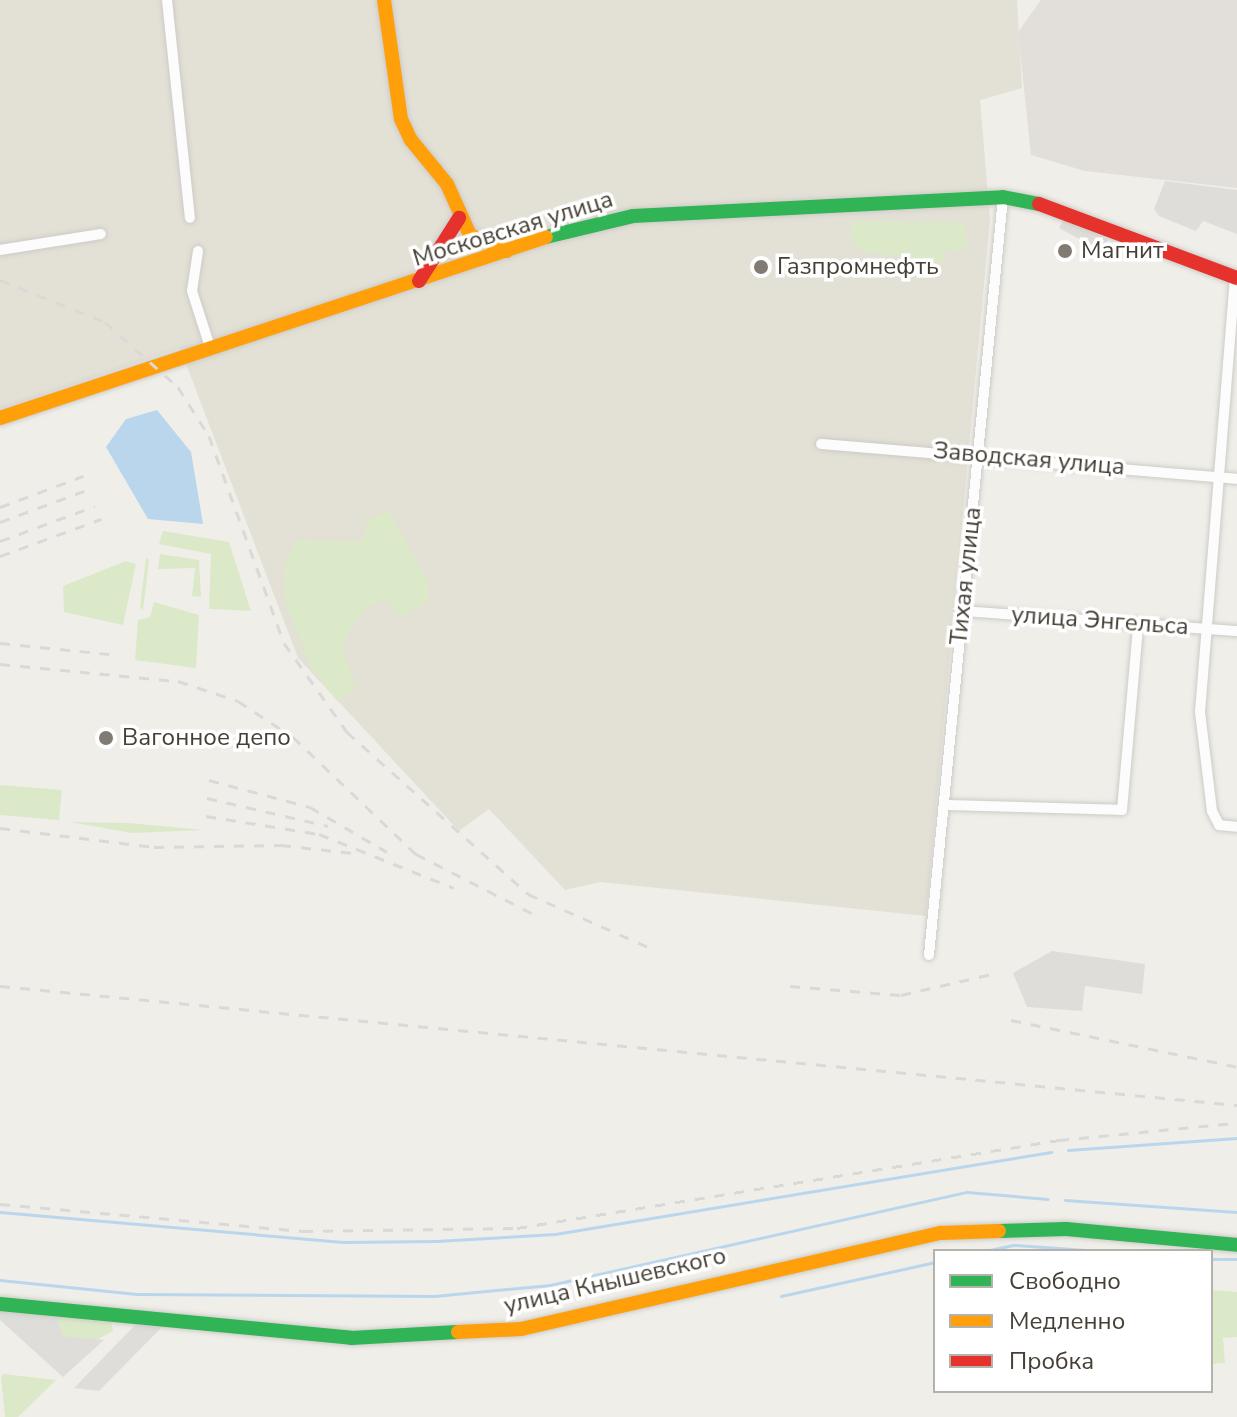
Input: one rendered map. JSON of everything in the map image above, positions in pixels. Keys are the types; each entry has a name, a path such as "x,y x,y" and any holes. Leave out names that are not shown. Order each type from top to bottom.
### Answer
{"street":[{"path":"167,0 190,218"},
{"path":"384,0 401,119 447,184 459,218 470,235 507,252"},
{"name":"Московская улица","path":"0,418 507,252 633,216 1003,197 1066,209 1236,277"},
{"name":"Тихая улица","path":"929,955 1003,197"},
{"path":"419,281 445,248 459,218"},
{"path":"0,250 101,234"},
{"path":"445,248 456,269"},
{"path":"198,251 192,291 210,347"},
{"path":"1236,277 1217,477 1210,628 1200,712 1219,825 1237,827"},
{"name":"Заводская улица","path":"821,444 978,453 1237,479"},
{"name":"улица Энгельса","path":"963,611 1138,628 1237,631"},
{"path":"944,805 1122,810 1138,628"},
{"name":"улица Кнышевского","path":"0,1304 351,1338 521,1329 941,1233 1066,1229 1237,1245"}],"shaded area":[{"path":"0,0 1017,0 1022,88 980,100 990,218 926,916 600,882 565,890 489,809 459,831 298,658 180,348 0,409"},
{"path":"1041,0 1237,0 1237,188 1085,171 1031,155 1018,32"},
{"path":"1165,181 1237,190 1237,234 1203,221 1196,231 1159,216 1154,209"},
{"path":"1066,216 1108,240 1101,251 1059,228"},
{"path":"1052,951 1145,964 1142,994 1085,986 1082,1011 1027,1007 1013,973"},
{"path":"0,1311 56,1316 63,1336 104,1340 63,1377 0,1320"},
{"path":"136,1324 162,1327 99,1391 74,1388"}],"green space":[{"path":"852,221 956,222 965,227 967,250 946,251 943,263 865,252 850,240"},
{"path":"459,238 466,241 469,248 466,255 459,258 452,255 449,248 452,241"},
{"path":"389,511 429,584 428,601 402,617 387,601 373,603 355,621 342,646 356,689 337,701 312,669 285,602 284,569 295,540 362,541 367,520"},
{"path":"163,531 229,542 251,611 209,609 211,554 159,544"},
{"path":"160,554 199,560 201,597 192,596 195,568 158,569"},
{"path":"146,558 149,560 143,611 140,607"},
{"path":"126,561 136,564 123,625 64,612 63,586"},
{"path":"154,602 199,615 196,668 135,660 138,620 150,617"},
{"path":"0,785 62,790 59,820 0,815"},
{"path":"70,822 128,823 204,830 132,833"},
{"path":"1213,1290 1237,1292 1237,1337 1223,1338 1225,1363 1213,1364"},
{"path":"56,1316 111,1322 113,1331 95,1341 63,1336"},
{"path":"3,1374 56,1380 18,1417 5,1417"}],"water":[{"path":"157,410 191,452 203,524 148,519 106,447 126,419"}],"waterway":[{"path":"1068,1150 1237,1138"},
{"path":"0,1212 343,1242 436,1241 555,1234 1051,1152"},
{"path":"0,1280 139,1294 434,1296 550,1285 967,1192 1048,1199"},
{"path":"1065,1200 1237,1212"},
{"path":"995,1249 1014,1245 1071,1249"},
{"path":"1213,1259 1237,1259"},
{"path":"781,1296 933,1262"}],"railway":[{"path":"0,280 105,322 178,387 209,436 284,643 347,732 528,894 648,947"},
{"path":"0,507 83,476"},
{"path":"0,522 89,489"},
{"path":"0,541 95,506"},
{"path":"0,556 101,519"},
{"path":"0,643 119,655"},
{"path":"0,664 178,681 238,701 293,737 416,854 541,918"},
{"path":"209,780 310,807 387,852"},
{"path":"207,798 328,826"},
{"path":"206,816 319,834 454,888"},
{"path":"0,828 154,847 281,845 353,853"},
{"path":"790,986 901,995 992,974"},
{"path":"0,986 1237,1105"},
{"path":"1011,1020 1237,1067"},
{"path":"0,1204 303,1231 517,1228 1059,1140 1237,1123"}],"traffic: fast":[{"path":"546,237 633,216 1003,197 1039,204"},
{"path":"999,1231 1066,1229 1237,1245"},
{"path":"0,1304 351,1338 458,1332"}],"traffic: slow":[{"path":"384,0 401,119 411,140 447,184 470,235 507,251"},
{"path":"0,418 546,237"},
{"path":"458,1332 521,1329 941,1233 999,1231"}],"traffic: jam":[{"path":"1039,204 1237,278"},
{"path":"419,281 459,218"}],"place":[{"name":"Магнит","path":"1065,251"},
{"name":"Газпромнефть","path":"761,267"},
{"name":"Вагонное депо","path":"106,738"}]}
